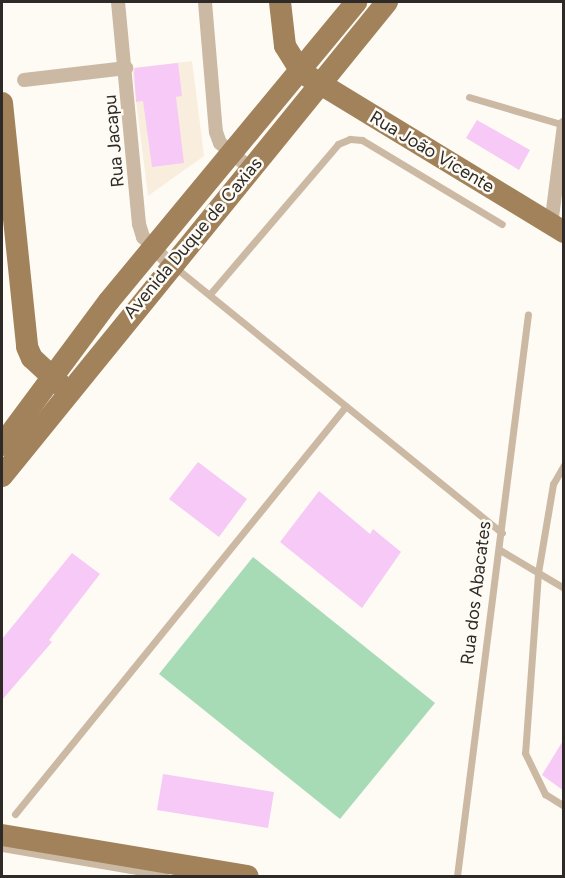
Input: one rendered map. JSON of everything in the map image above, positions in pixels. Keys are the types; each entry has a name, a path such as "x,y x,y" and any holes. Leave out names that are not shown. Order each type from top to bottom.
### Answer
{"main road":[{"path":"280,2 285,46 301,72"},
{"name":"Avenida Duque de Caxias","path":"2,476 59,383 154,250 356,2"},
{"name":"Avenida Duque de Caxias","path":"2,445 171,265 387,2"},
{"name":"Rua João Vicente","path":"301,72 557,229"},
{"path":"2,103 27,347 59,383"},
{"path":"2,835 248,876"}],"street":[{"name":"Rua Jacapu","path":"118,2 139,224 154,250 171,265"},
{"path":"205,2 216,132 232,154 251,169"},
{"path":"24,80 126,68"},
{"path":"557,229 564,125"}],"lane":[{"path":"469,97 564,125"},
{"path":"210,294 338,144 350,139 362,140 502,224"},
{"path":"171,265 210,294 502,533"},
{"name":"Rua dos Abacates","path":"457,876 500,550 528,314"},
{"path":"15,814 346,406"},
{"path":"564,465 553,484 538,573 525,753 545,794 564,806"},
{"path":"500,550 564,588"},
{"path":"2,848 166,876"}],"shaded area":[{"path":"192,61 204,156 148,196 132,68"}],"green space":[{"path":"253,557 435,703 340,819 159,674"}],"building":[{"path":"178,63 182,96 176,97 184,163 152,167 143,101 136,102 135,68"},
{"path":"477,120 530,150 519,170 466,138"},
{"path":"198,462 247,499 219,537 169,499"},
{"path":"319,491 370,534 373,529 401,552 362,608 280,542"},
{"path":"72,553 100,574 49,640 52,642 2,700 2,639"},
{"path":"564,739 564,791 542,775"},
{"path":"163,774 274,792 268,828 157,810"}]}
